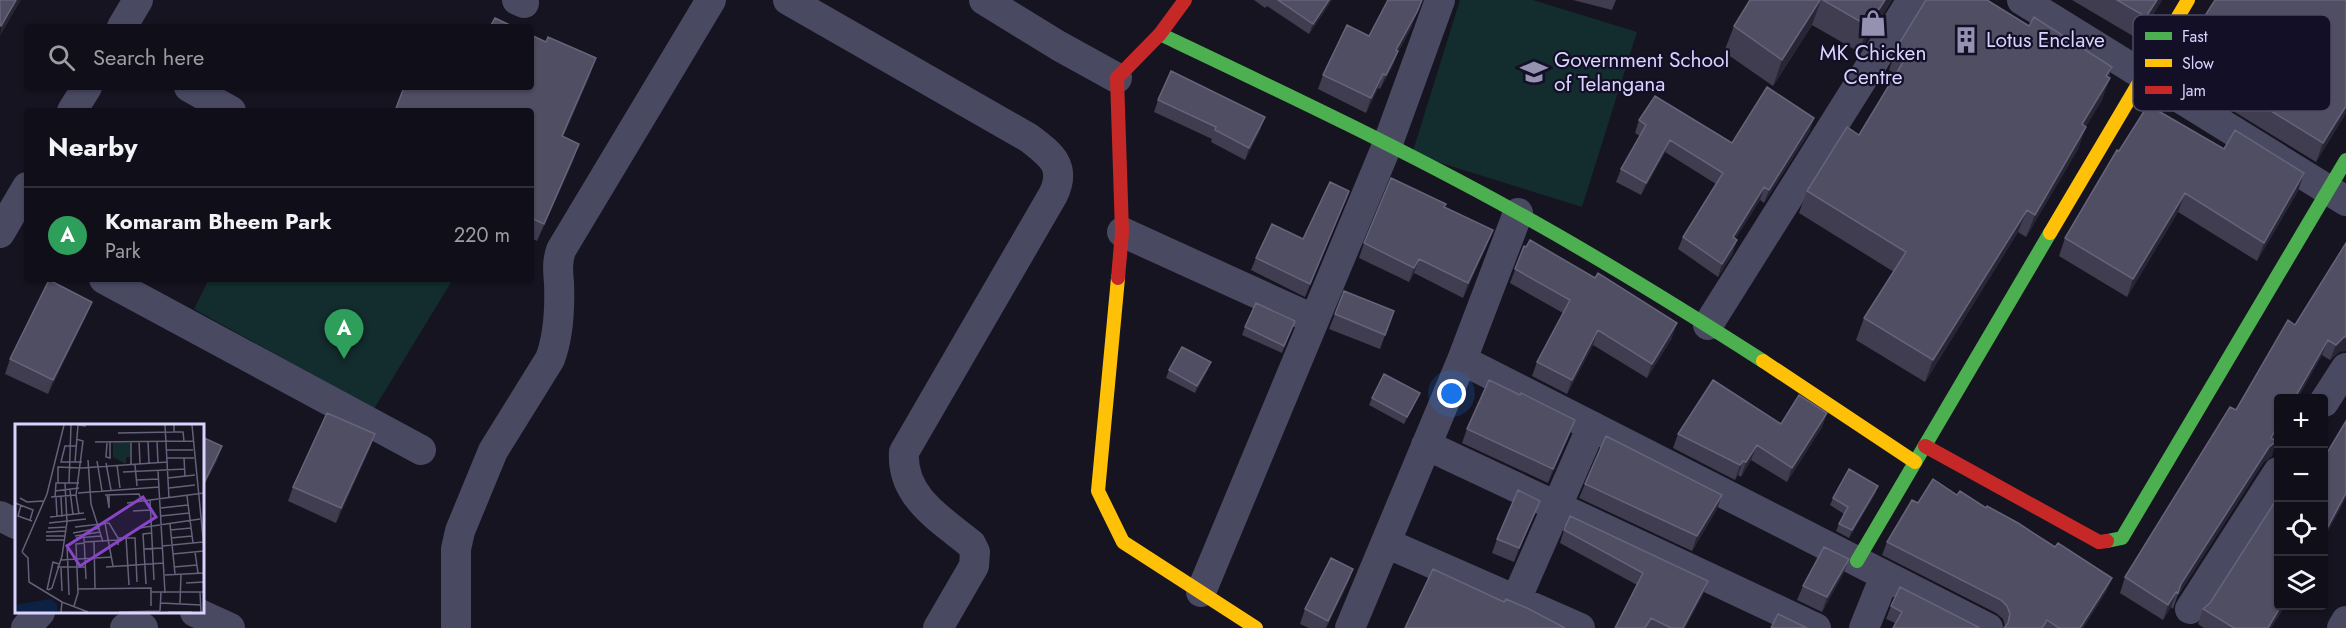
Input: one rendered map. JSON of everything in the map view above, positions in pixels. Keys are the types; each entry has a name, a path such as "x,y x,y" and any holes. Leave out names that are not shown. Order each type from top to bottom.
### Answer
{"street":[{"path":"124,24 138,0"},
{"path":"456,628 456,549 460,531 493,451 554,350 559,325 557,261 561,250 711,0"},
{"path":"788,0 1029,138 1050,154 1057,165 1059,184 904,452 904,469 919,501 970,544 975,552 974,566 938,628"},
{"path":"984,0 1117,78"},
{"path":"1185,0 1160,34 1117,78 1122,232 1098,490 1123,542 1256,628"},
{"path":"1201,592 1388,143 1440,0"},
{"path":"1708,325 1912,0"},
{"path":"2022,0 2133,68"},
{"path":"2179,15 2188,0"},
{"path":"1160,34 1388,143 1518,213 1708,325 1916,462"},
{"path":"1857,561 2133,89"},
{"path":"74,108 85,90"},
{"path":"194,90 226,108"},
{"path":"2202,111 2337,195"},
{"path":"1925,446 2099,542 2122,538 2337,195 2346,160"},
{"path":"10,232 24,195"},
{"path":"1350,628 1462,360 1518,213"},
{"path":"1122,232 1313,319"},
{"path":"111,282 421,450"},
{"path":"1462,360 1988,628"},
{"path":"2328,396 2346,368"},
{"path":"1516,600 1592,426"},
{"path":"1426,446 1816,628"},
{"path":"2190,609 2274,478"},
{"path":"0,516 15,524"},
{"path":"1386,543 1580,628"},
{"path":"1864,628 1885,576"},
{"path":"26,628 39,613"},
{"path":"197,613 230,628"},
{"path":"2342,628 2346,621"},
{"path":"126,628 137,625 143,628"}],"green space":[{"name":"Government School of Telangana","path":"1460,0 1533,0 1637,32 1582,207 1412,154"},
{"path":"208,282 451,282 374,409 194,309"}],"building":[{"path":"0,0 16,0 1,26 0,25"},
{"path":"1278,0 1329,0 1313,24"},
{"path":"1388,0 1422,0 1396,50 1398,51 1386,75 1383,74 1371,98 1323,75 1347,25 1369,36"},
{"path":"1750,0 1820,0 1782,60 1734,26"},
{"path":"1823,0 1885,0 1868,26"},
{"path":"1926,0 1987,0 2029,26 2034,17 2112,67 2106,76 2110,78 2082,124 2086,127 2035,215 2027,210 1933,360 1864,318 1906,252 1807,191 1847,127 1859,135 1908,54 1897,47"},
{"path":"2117,0 2157,0 2147,15 2143,15"},
{"path":"2215,0 2346,0 2346,106 2323,143 2271,111 2331,111 2331,15 2205,15"},
{"path":"495,18 508,24 492,24"},
{"path":"534,36 546,42 548,37 596,58 562,136 579,144 544,224 534,219 534,108 396,108 403,90 534,90"},
{"path":"1171,71 1265,117 1249,148 1215,130 1216,127 1158,100"},
{"path":"1767,87 1814,118 1769,190 1764,187 1733,237 1737,240 1722,264 1683,237 1723,173 1670,140 1646,183 1621,169 1646,125 1639,120 1655,96 1732,143"},
{"path":"2144,111 2158,111 2224,149 2235,130 2304,173 2264,243 2185,193 2133,279 2065,238 2117,150 2119,151"},
{"path":"1391,178 1446,204 1444,207 1493,230 1468,283 1419,259 1414,268 1364,243"},
{"path":"1330,182 1349,191 1310,284 1256,258 1272,224 1303,239"},
{"path":"1530,240 1595,278 1598,273 1677,323 1652,364 1598,330 1572,380 1537,362 1570,300 1515,269 1524,246 1526,247"},
{"path":"2346,243 2346,337 2336,345 2328,340 2297,394 2274,394 2274,432 2271,438 2274,440 2274,443 2269,447 2181,584 2178,593 2176,592 2168,605 2125,577 2230,407 2236,410 2288,320 2295,325"},
{"path":"48,282 53,282 92,302 53,380 10,359"},
{"path":"1344,291 1394,311 1385,335 1335,314"},
{"path":"1256,303 1295,321 1284,346 1245,327"},
{"path":"1182,347 1211,362 1197,386 1169,370"},
{"path":"1384,374 1420,393 1407,417 1372,398"},
{"path":"1489,380 1575,420 1553,469 1467,429"},
{"path":"1713,380 1781,424 1799,395 1827,413 1792,468 1757,445 1746,462 1743,461 1740,465 1678,434"},
{"path":"327,413 375,434 341,508 293,487"},
{"path":"2346,421 2346,493 2328,527 2328,502 2328,451"},
{"path":"1606,436 1722,495 1697,536 1585,484"},
{"path":"204,438 222,446 204,483"},
{"path":"1849,469 1878,486 1852,530 1839,524 1848,507 1833,498"},
{"path":"1933,479 1957,495 1960,491 1986,508 1987,506 2018,523 2055,547 2058,543 2112,578 2080,628 2059,628 2047,620 2042,628 2004,628 2010,614 2007,606 2001,600 1887,542 1912,500 1918,503"},
{"path":"1518,490 1540,501 1519,548 1497,539"},
{"path":"2274,503 2274,610 2279,610 2268,628 2234,628 2203,609 2210,603"},
{"path":"1570,516 1708,581 1683,628 1671,628 1651,618 1645,628 1615,628 1643,573 1564,530"},
{"path":"1824,547 1849,559 1827,597 1803,586"},
{"path":"1331,558 1353,569 1328,621 1305,609"},
{"path":"1433,569 1504,602 1506,599 1527,608 1565,628 1405,628"},
{"path":"1900,587 1980,628 1893,628 1902,612 1891,606"},
{"path":"1778,614 1807,628 1771,628"}],"traffic: fast":[{"path":"1160,34 1340,120 1474,189 1611,266 1763,361"},
{"path":"2107,541 2122,538 2346,160"},
{"path":"1857,561 2050,233"}],"traffic: slow":[{"path":"2179,15 2188,0"},
{"path":"2050,233 2133,93"},
{"path":"1118,278 1098,491 1123,542 1256,628"},
{"path":"1763,361 1915,462"}],"traffic: jam":[{"path":"1118,278 1122,232 1117,78 1160,34 1185,0"},
{"path":"1925,446 2099,542 2107,541"}],"place":[{"name":"MK Chicken Centre","path":"1873,23"},
{"name":"Lotus Enclave","path":"1966,40"},
{"name":"Government School of Telangana","path":"1534,72"},
{"name":"Komaram Bheem Park","path":"344,359"}]}
